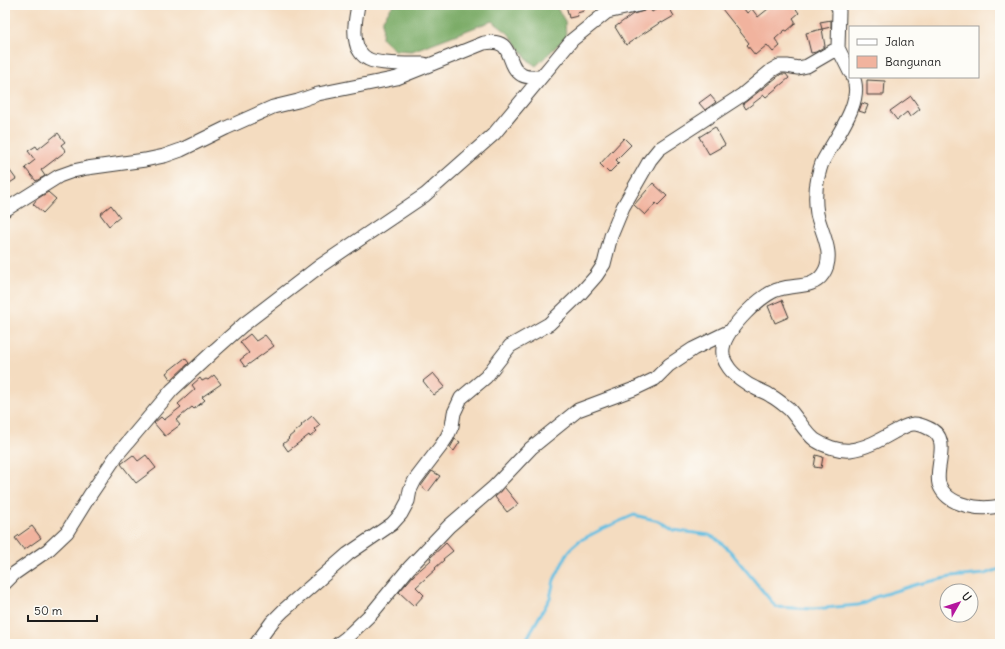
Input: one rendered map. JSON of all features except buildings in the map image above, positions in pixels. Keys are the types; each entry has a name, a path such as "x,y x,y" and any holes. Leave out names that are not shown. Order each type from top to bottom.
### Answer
{"street":[{"path":"358,5 354,33 356,44 361,54 369,60 377,62 429,65"},
{"path":"5,583 15,573 48,550 67,532 117,455 172,390 205,359 243,325 320,266 425,195 494,134 572,40 607,12 639,5"},
{"path":"837,5 839,11 838,48 849,70"},
{"path":"5,210 59,176 73,171 164,156 181,150 273,107 318,94 398,78 484,43 497,42 503,46 517,71 523,76 541,77"},
{"path":"256,644 272,622 284,610 348,554 392,524 401,514 408,501 410,490 415,480 442,446 447,437 452,426 457,404 461,398 486,377 510,346 549,324 581,294 596,276 604,264 611,236 623,207 646,166 659,149 742,95 779,66 798,68 807,66 838,48"},
{"path":"853,78 857,89 854,105 821,165 815,191 817,214 826,242 828,258 824,273 813,283 778,289 759,300 732,330 724,345 723,358 729,369 754,388 771,395 789,410 816,440 833,448 849,450 873,444 906,426 914,424 932,429 942,443 938,475 939,484 950,499 966,505 992,508 1000,506"},
{"path":"338,644 374,612 409,568 449,526 494,487 531,448 578,410 634,389 655,379 669,366 693,349 732,330"}],"green space":[{"path":"393,5 555,5 565,21 566,37 536,66 529,61 508,33 492,21 412,51 395,50 382,38 383,19"}],"waterway":[{"path":"521,644 526,640 550,598 554,580 572,547 579,541 602,529 634,515 659,521 673,530 709,535 717,539 730,551 776,607 813,609 858,605 866,603 875,597 918,584 951,577 985,574 1000,569"}]}
